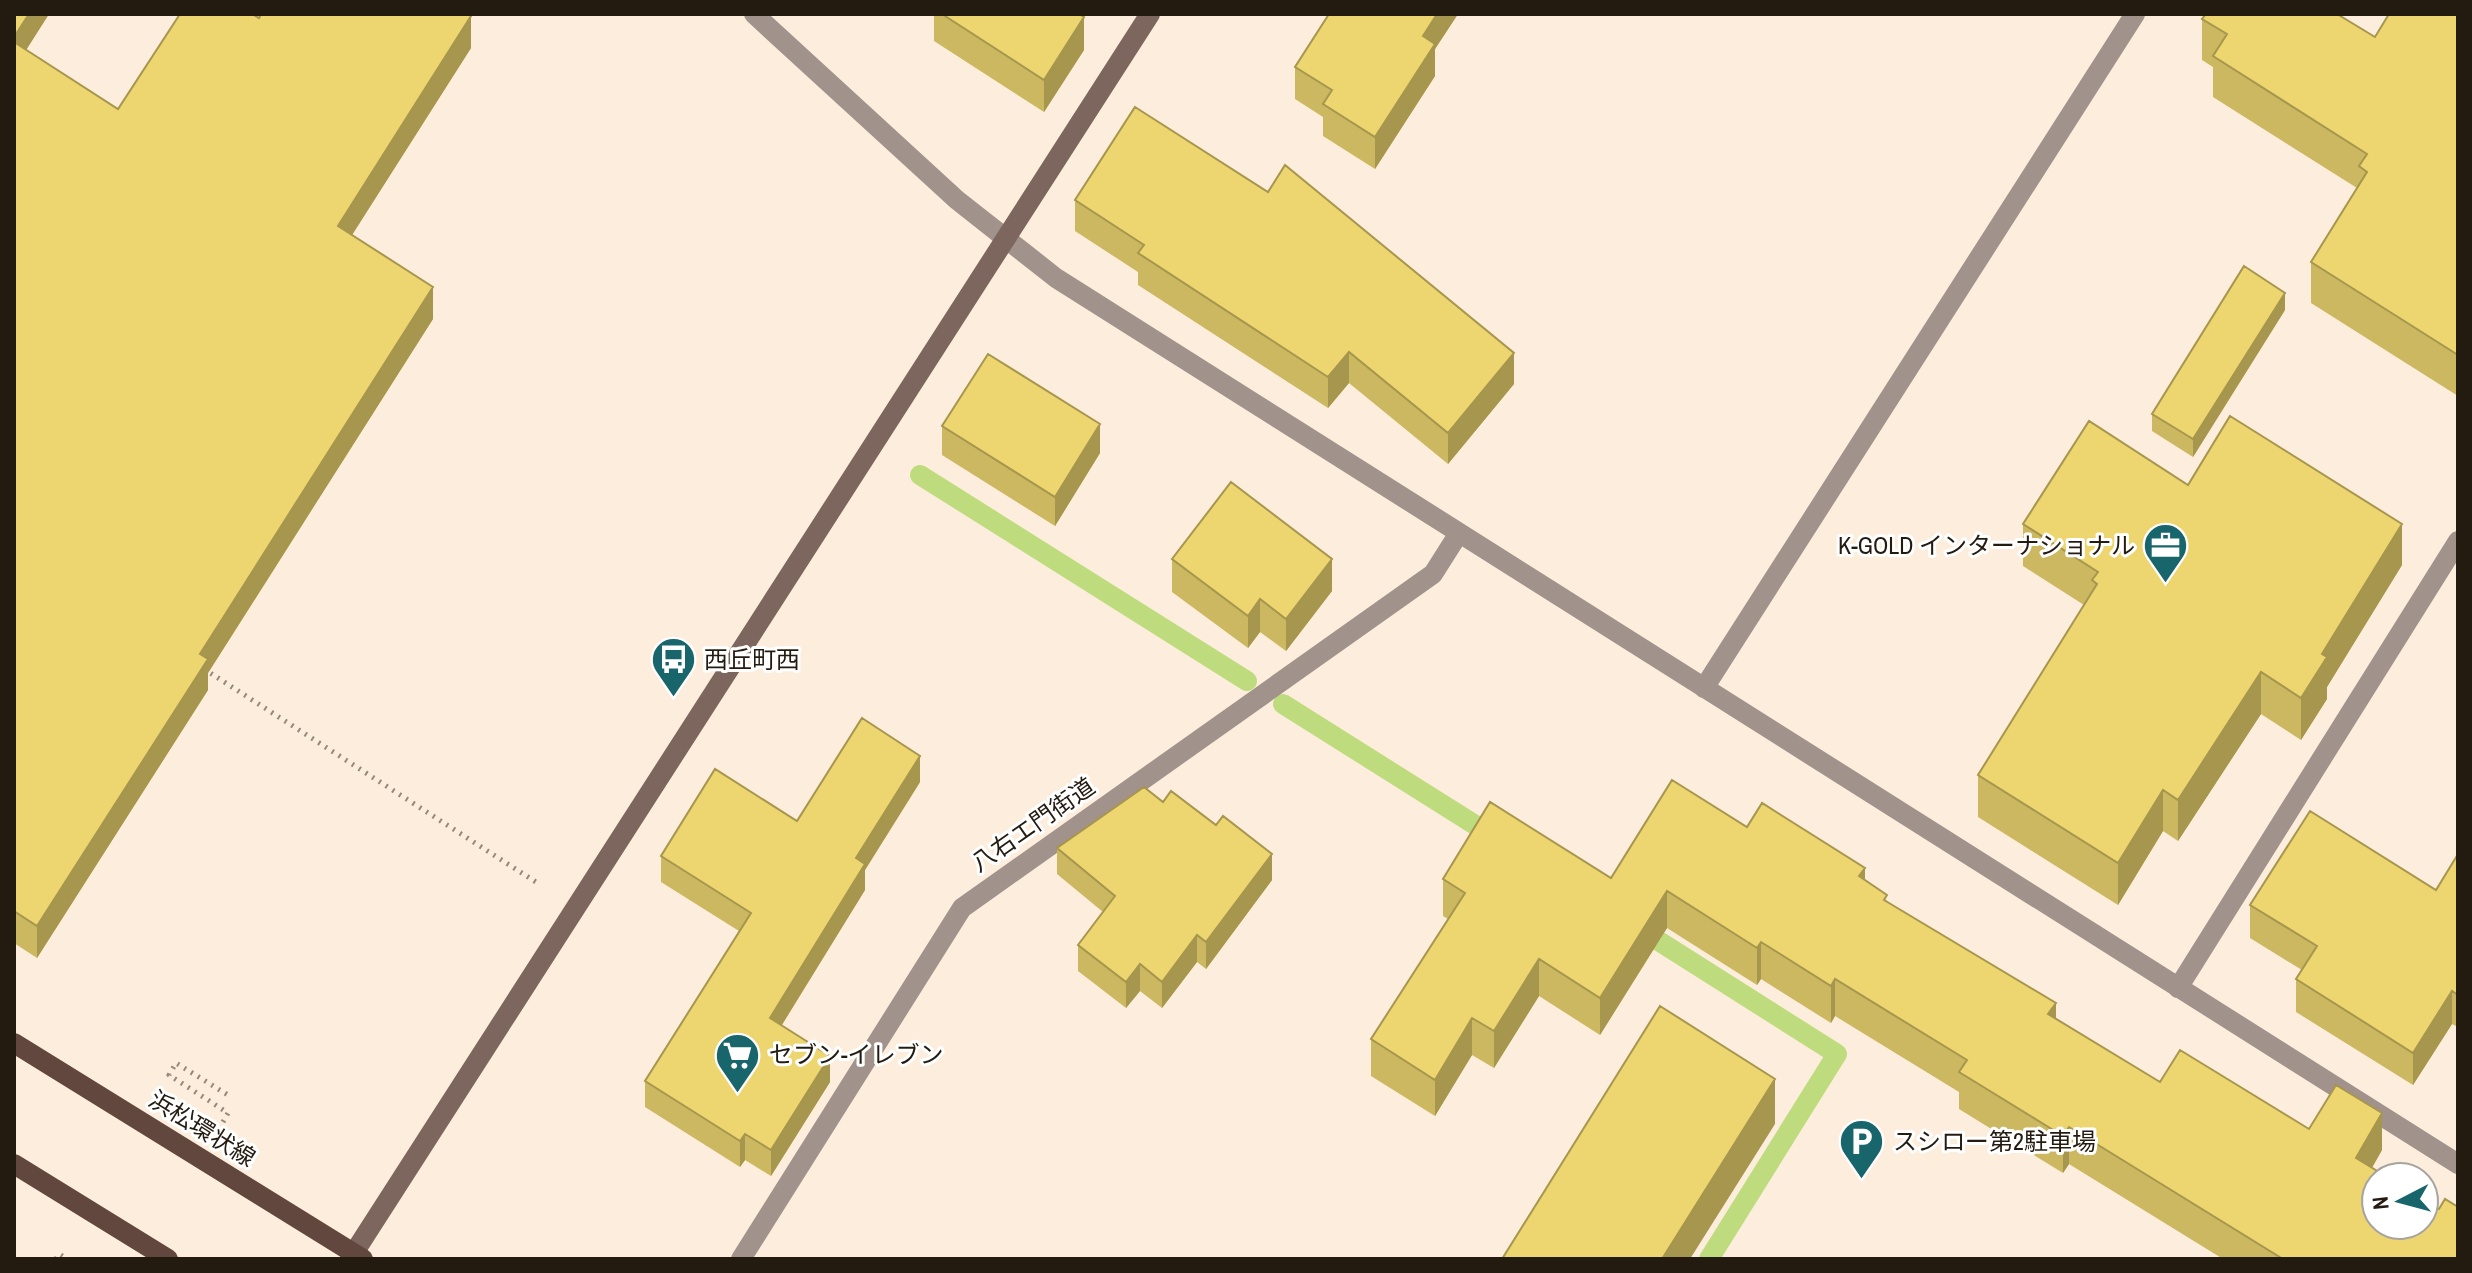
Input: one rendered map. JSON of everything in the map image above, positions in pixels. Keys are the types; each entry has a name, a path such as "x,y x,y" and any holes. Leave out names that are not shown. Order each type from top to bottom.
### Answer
{"main road":[{"name":"浜松環状線","path":"14,1043 356,1257"},
{"path":"14,1164 168,1259"}],"street":[{"path":"754,14 957,200 1056,278 2458,1164"},
{"path":"356,1257 1150,14"},
{"path":"1704,688 2135,14"},
{"name":"八右エ門街道","path":"741,1259 962,908 1433,574 1459,533"},
{"path":"2178,988 2458,541"}],"path":[{"path":"191,661 577,909"},
{"path":"228,1095 176,1063 169,1075 228,1113"},
{"path":"56,1259 59,1254 67,1259"}],"building":[{"path":"14,14 29,14 14,37"},
{"path":"180,14 252,14 259,18 261,14 471,16 338,226 433,287 200,654 208,659 37,926 14,911 14,42 118,109"},
{"path":"942,14 1079,14 1084,17 1044,80"},
{"path":"1329,14 1437,14 1423,36 1435,44 1375,137 1323,104 1332,90 1295,67"},
{"path":"2206,14 2337,14 2375,37 2389,14 2458,14 2458,355 2311,262 2367,172 2359,166 2367,154 2213,56 2227,34 2202,19"},
{"path":"1135,107 1268,192 1285,165 1514,353 1448,433 1349,352 1328,377 1138,253 1144,245 1075,200"},
{"path":"2244,266 2285,293 2193,439 2152,414"},
{"path":"988,354 1100,424 1055,497 942,426"},
{"path":"2230,416 2402,524 2322,654 2327,657 2301,698 2261,672 2178,800 2163,790 2118,863 1978,775 2097,584 2092,580 2098,572 2023,524 2089,421 2188,485"},
{"path":"1231,482 1332,559 1286,619 1260,599 1248,616 1172,559"},
{"path":"862,718 920,756 856,858 865,864 770,1018 830,1056 771,1150 745,1134 740,1141 645,1081 751,913 661,856 715,769 797,821"},
{"path":"1672,780 1747,827 1762,803 1865,868 1859,876 1887,895 1884,900 2056,1003 2048,1014 2160,1082 2180,1050 2309,1129 2336,1085 2382,1113 2356,1158 2361,1161 2360,1241 2440,1241 2440,1207 2445,1199 2458,1207 2458,1259 2283,1259 2069,1127 2063,1136 1959,1072 1967,1060 1835,979 1831,986 1761,942 1757,948 1667,891 1600,998 1539,959 1494,1031 1472,1018 1435,1080 1371,1039 1465,893 1443,879 1490,802 1611,878"},
{"path":"1144,787 1163,802 1171,791 1216,825 1223,816 1272,854 1206,942 1197,935 1162,982 1140,964 1126,982 1078,945 1115,896 1057,848"},
{"path":"2310,811 2436,890 2458,854 2458,995 2452,991 2413,1053 2296,979 2317,946 2250,905"},
{"path":"1660,1006 1775,1079 1662,1259 1502,1259"}],"waterway":[{"path":"920,475 1247,681"},
{"path":"1283,704 1499,840"},
{"path":"1635,926 1837,1054 1709,1259"}],"place":[{"name":"K-GOLD インターナショナル","path":"2166,585"},
{"name":"西丘町西","path":"673,699"},
{"name":"セブン-イレブン","path":"738,1094"},
{"name":"スシロー第2駐車場","path":"1862,1181"}]}
